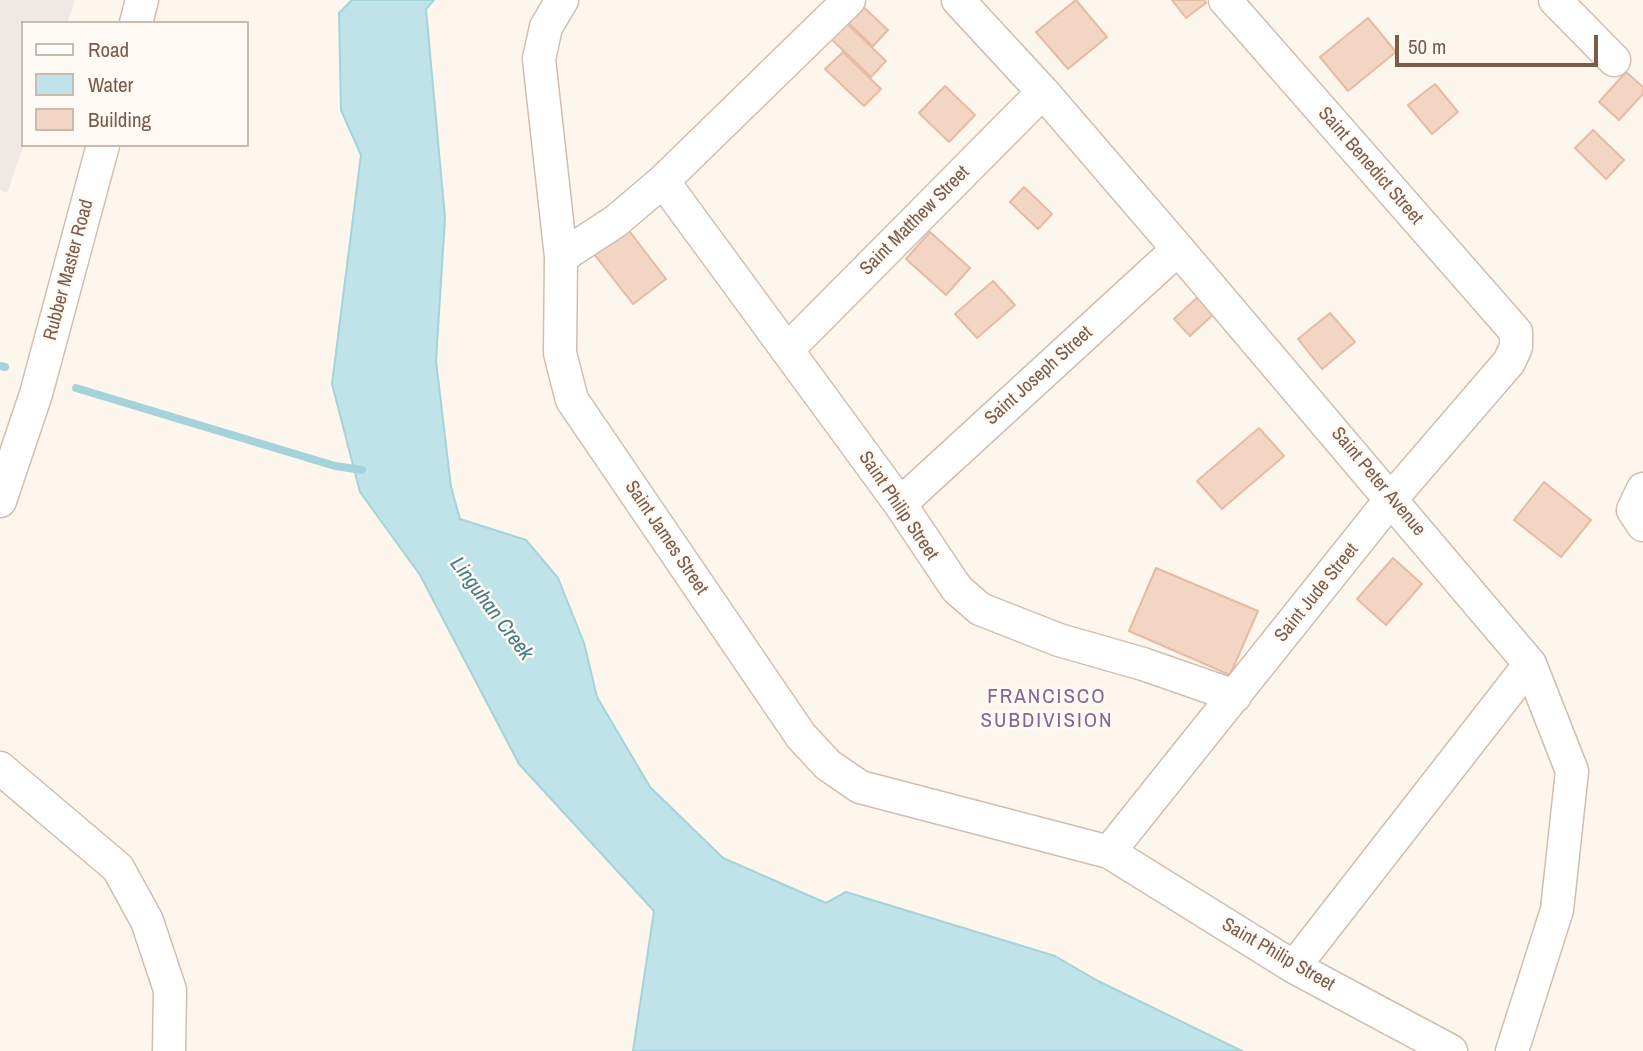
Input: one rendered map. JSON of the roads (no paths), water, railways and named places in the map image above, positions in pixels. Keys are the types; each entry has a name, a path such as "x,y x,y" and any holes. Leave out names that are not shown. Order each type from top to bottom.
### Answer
{"street":[{"path":"137,21 142,0"},
{"name":"Saint James Street","path":"562,0 546,27 539,60 561,257 561,353 572,400 801,736 828,765 860,787 1109,852"},
{"path":"561,257 616,221 663,181 849,0"},
{"name":"Saint Peter Avenue","path":"958,0 1043,92 1392,498 1530,664 1572,771 1557,910 1512,1051"},
{"name":"Saint Benedict Street","path":"1225,0 1516,332"},
{"path":"1555,0 1614,60"},
{"name":"Saint Matthew Street","path":"787,350 1043,92"},
{"name":"Rubber Master Road","path":"0,501 36,394 102,147"},
{"name":"Saint Philip Street","path":"663,181 900,504 957,589 980,609 1059,640 1143,664 1235,696"},
{"name":"Saint Joseph Street","path":"900,504 1178,249"},
{"name":"Saint Jude Street","path":"1109,852 1392,498 1509,362 1516,347 1516,332"},
{"path":"1294,967 1530,664"},
{"path":"0,768 118,868 147,921 170,990 169,1051"},
{"name":"Saint Philip Street","path":"1109,852 1294,967 1451,1051"}],"water":[{"name":"Linguhan Creek","path":"352,0 434,0 426,9 445,218 436,361 451,487 460,519 526,540 558,578 584,643 597,697 650,787 723,858 826,903 846,892 1055,956 1098,981 1242,1051 633,1051 654,911 519,764 420,575 360,492 332,384 361,155 341,110 339,13"}],"waterway":[{"path":"0,366 5,367"},
{"path":"76,388 335,466 362,470"}],"district":[{"name":"FRANCISCO SUBDIVISION","path":"1047,709"}]}
